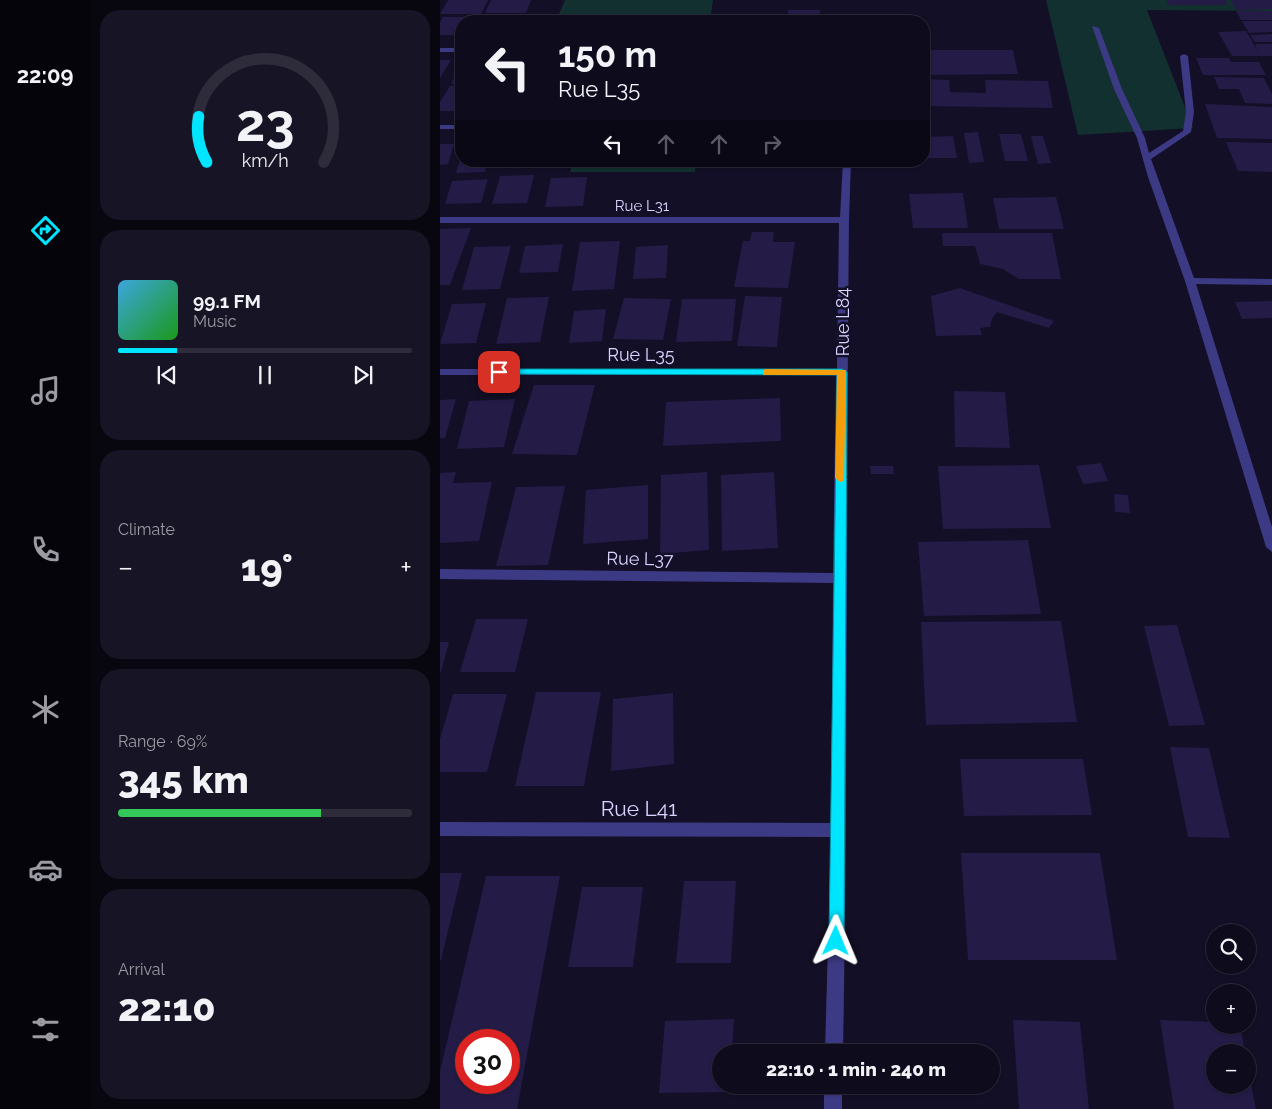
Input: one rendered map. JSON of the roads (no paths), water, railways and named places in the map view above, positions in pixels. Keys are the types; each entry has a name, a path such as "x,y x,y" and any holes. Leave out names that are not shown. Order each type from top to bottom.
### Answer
{"street":[{"path":"1095,28 1118,89 1141,138 1152,177 1190,281 1272,547"},
{"path":"440,50 455,50"},
{"path":"1147,158 1187,132 1190,112 1184,56"},
{"path":"440,127 455,127"},
{"name":"Rue L84","path":"834,1044 839,830 839,578 844,220 847,167"},
{"name":"Rue L31","path":"440,220 844,220"},
{"path":"1190,281 1272,282"},
{"name":"Rue L35","path":"440,372 842,372"},
{"name":"Rue L37","path":"440,574 839,578"},
{"name":"Rue L41","path":"440,830 839,830"},
{"path":"833,1094 833,1109"}]}
